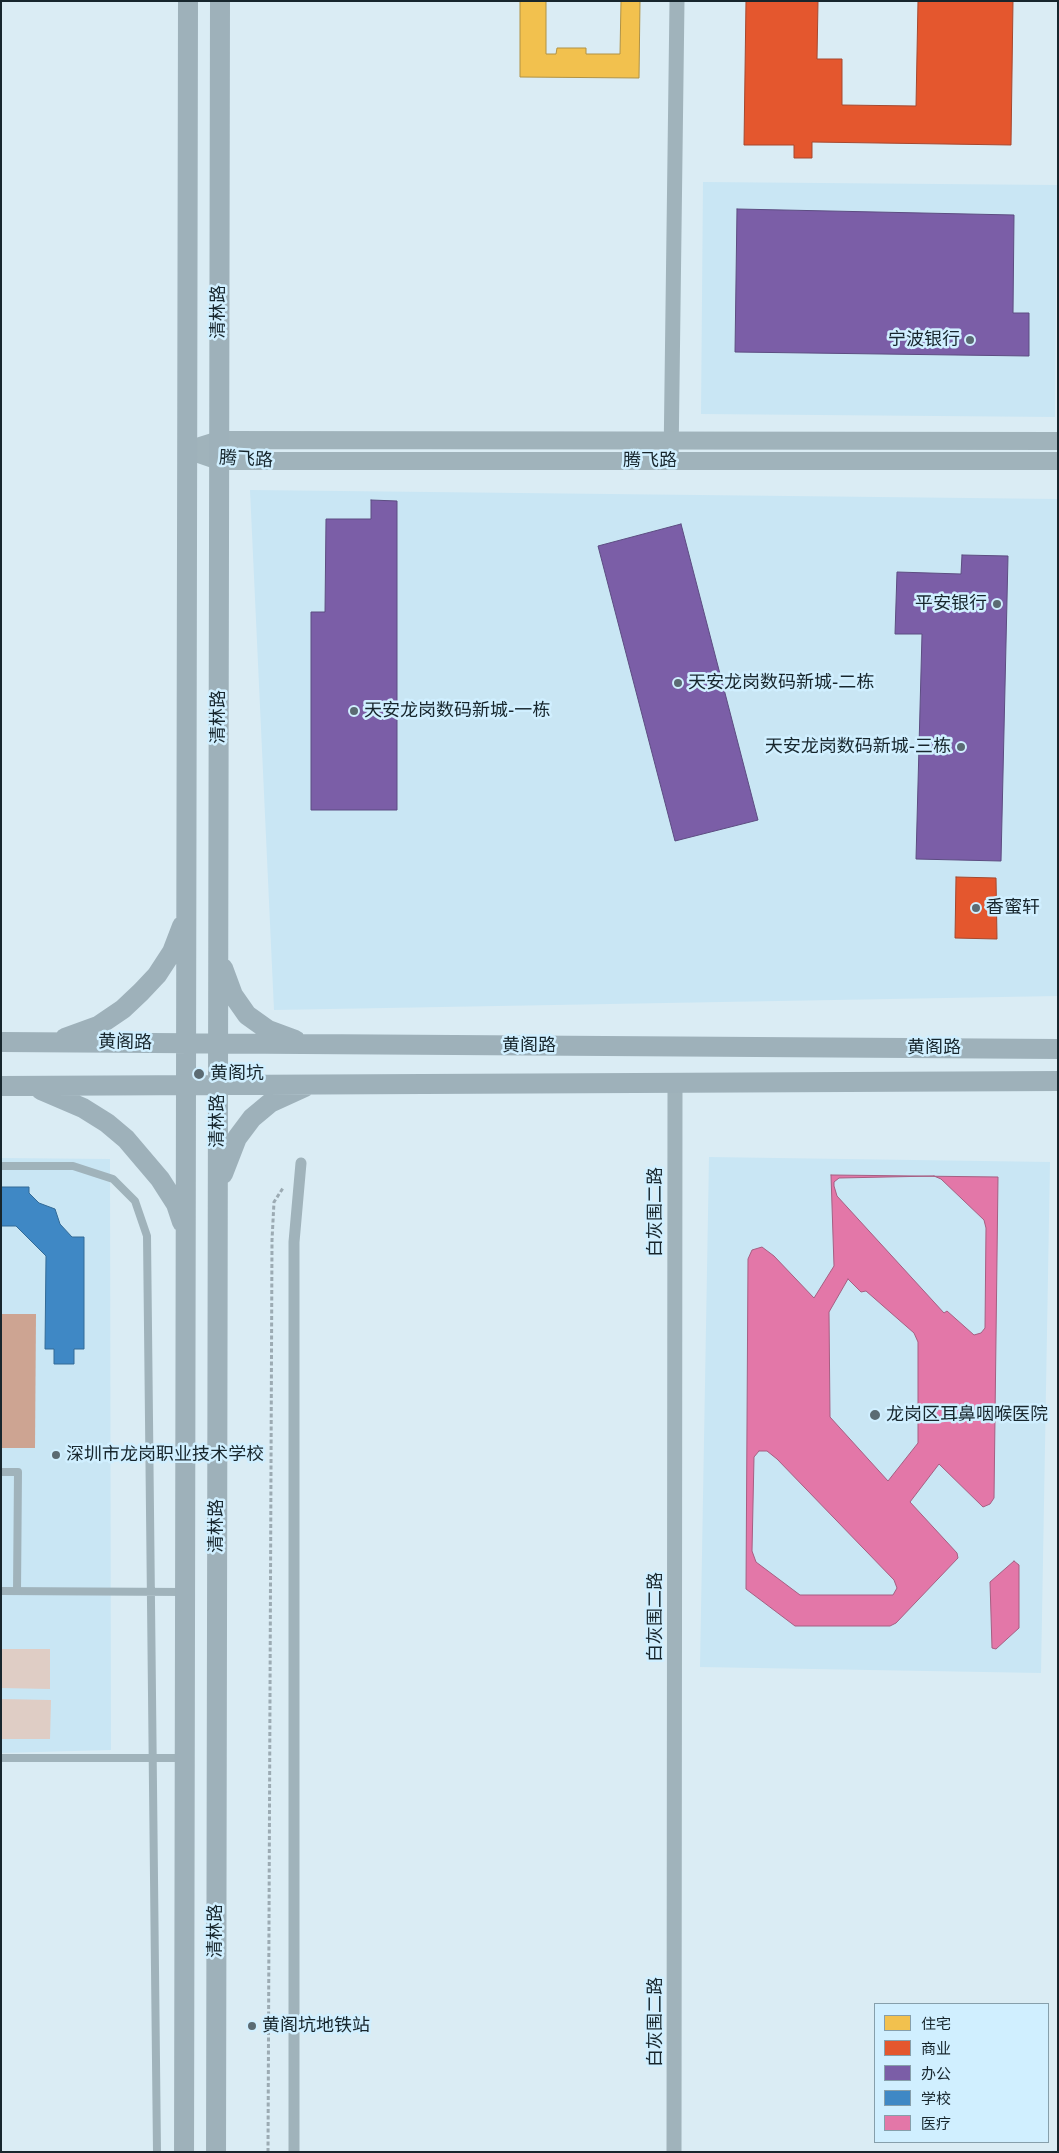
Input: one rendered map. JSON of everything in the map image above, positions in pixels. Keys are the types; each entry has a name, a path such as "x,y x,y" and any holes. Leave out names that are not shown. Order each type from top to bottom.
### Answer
{"main road":[{"name":"清林路","path":"184,2152 188,1"},
{"name":"清林路","path":"216,2152 220,1"},
{"path":"50,1042 75,1036 98,1026 123,1009 141,992 157,975 172,952 181,930 186,907"},
{"path":"218,941 224,972 233,995 247,1015 268,1030 290,1039 319,1045"},
{"name":"黄阁路","path":"1,1042 1058,1049"},
{"name":"黄阁路","path":"1,1086 319,1083 1058,1082"},
{"path":"218,1195 225,1166 237,1138 252,1118 270,1103 295,1090 319,1083"},
{"path":"24,1086 54,1094 83,1108 107,1123 126,1139 160,1179 176,1204 186,1231"},
{"path":"186,1388 217,1388"}],"street":[{"path":"671,461 677,1"},
{"name":"腾飞路","path":"187,450 219,440 1058,441"},
{"name":"腾飞路","path":"187,450 219,462 1058,461"},
{"name":"白灰围二路","path":"674,2152 675,1082"},
{"path":"294,2152 294,1242 300,1163"}],"lane":[{"path":"1,1166 73,1166 112,1179 135,1201 146,1236 148,1265 157,2152"},
{"path":"1,1472 18,1472 17,1591"},
{"path":"1,1590 185,1592"},
{"path":"1,1758 185,1758"}],"path":[{"path":"268,2152 272,1240 274,1202 300,1163"}],"shaded area":[{"path":"703,182 1057,185 1055,417 701,414"},
{"path":"250,490 1058,499 1058,996 274,1010"},
{"name":"龙岗区耳鼻咽喉医院","path":"709,1157 1050,1162 1041,1673 700,1667"},
{"name":"深圳市龙岗职业技术学校","path":"1,1158 110,1159 111,1750 1,1753"},
{"path":"1,1314 36,1314 35,1448 1,1448"},
{"path":"1,1649 50,1649 50,1689 1,1688"},
{"path":"1,1699 51,1700 50,1739 1,1739"}],"building: 住宅":[{"path":"520,1 546,1 546,54 556,54 557,48 586,48 586,54 620,54 621,1 640,1 639,78 520,77"}],"building: 商业":[{"path":"746,1 818,1 817,59 842,59 842,105 916,106 918,1 1013,1 1011,145 812,142 812,158 794,158 794,145 744,145"},
{"name":"香蜜轩","path":"956,877 996,878 997,939 955,938"}],"building: 办公":[{"path":"737,209 1014,215 1013,313 1029,313 1029,356 735,352"},
{"name":"天安龙岗数码新城-一栋","path":"371,500 397,501 397,810 311,810 311,612 325,612 326,519 371,519"},
{"name":"天安龙岗数码新城-二栋","path":"681,524 758,820 675,841 598,546"},
{"name":"天安龙岗数码新城-三栋","path":"962,555 1008,556 1001,861 916,859 922,634 895,634 897,572 961,574"}],"building: 学校":[{"path":"1,1187 29,1187 29,1193 39,1203 55,1209 60,1224 72,1237 84,1237 84,1349 74,1349 74,1364 54,1364 54,1349 45,1349 46,1256 16,1226 1,1226"}],"building: 医疗":[{"path":"831,1175 998,1177 994,1498 990,1504 983,1507 939,1464 910,1502 957,1553 958,1558 896,1623 890,1626 795,1626 746,1589 748,1259 752,1250 762,1247 774,1256 814,1298 834,1266","holes":["848,1279 861,1292 866,1291 914,1333 918,1342 918,1443 888,1481 830,1417 829,1312"]},
{"path":"934,1176 941,1179 984,1220 986,1228 985,1328 981,1333 974,1335 947,1311 944,1313 837,1196 834,1186 834,1182 839,1178"},
{"path":"759,1451 767,1451 777,1459 894,1580 897,1588 893,1595 800,1595 756,1562 752,1551 754,1457"},
{"path":"1014,1561 1019,1565 1019,1628 996,1649 992,1648 990,1582"}],"place":[{"name":"宁波银行","path":"970,340"},
{"name":"平安银行","path":"997,604"},
{"name":"天安龙岗数码新城-二栋","path":"678,683"},
{"name":"天安龙岗数码新城-一栋","path":"354,711"},
{"name":"天安龙岗数码新城-三栋","path":"961,747"},
{"name":"香蜜轩","path":"976,908"},
{"name":"黄阁坑","path":"199,1074"},
{"name":"龙岗区耳鼻咽喉医院","path":"875,1415"},
{"name":"深圳市龙岗职业技术学校","path":"56,1455"},
{"name":"黄阁坑地铁站","path":"252,2026"}]}
